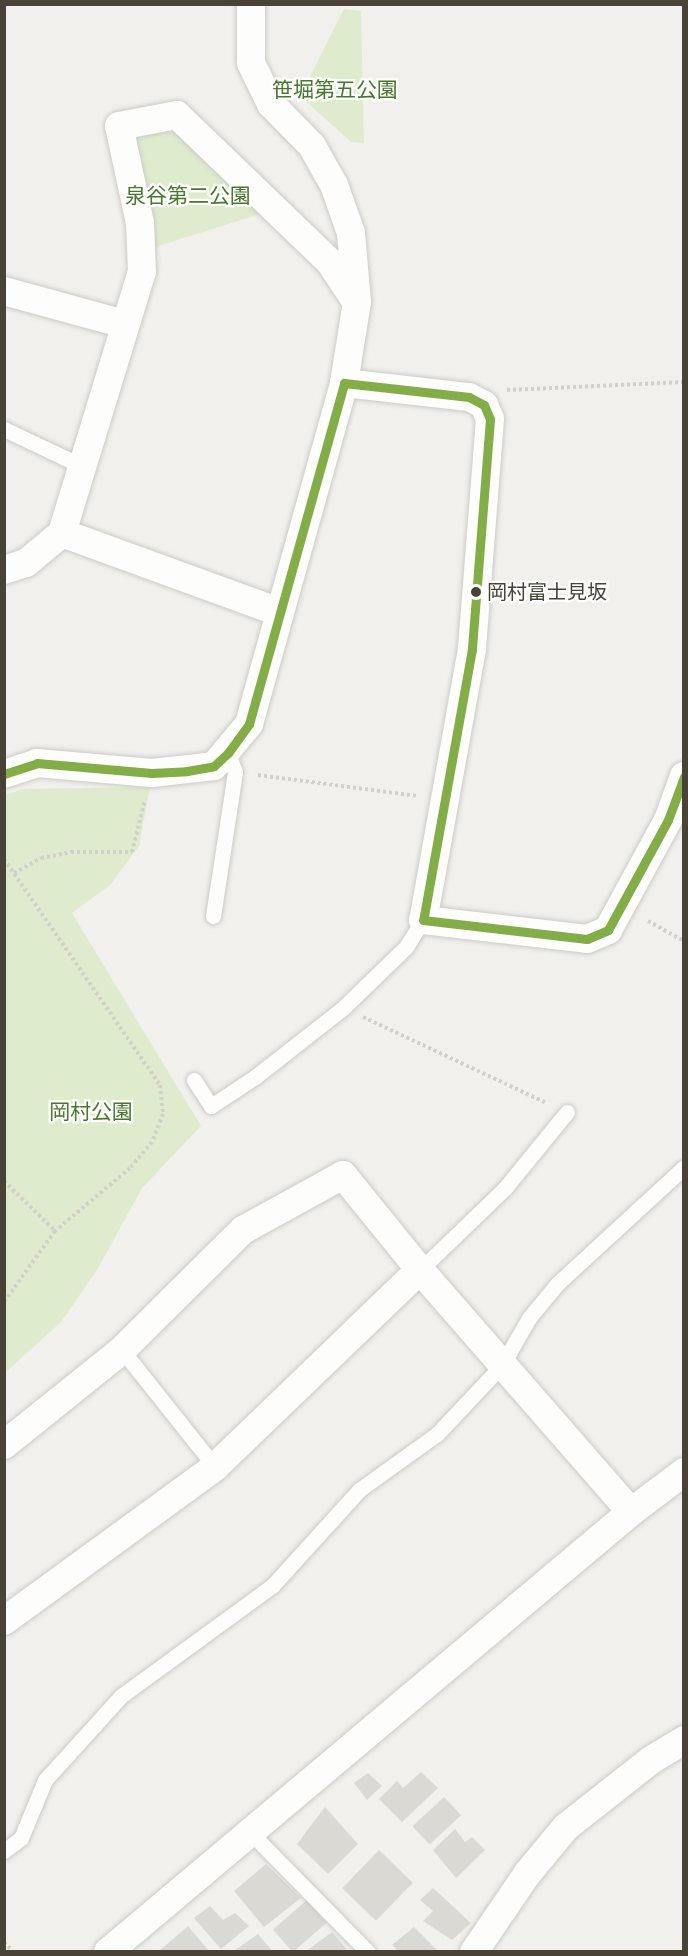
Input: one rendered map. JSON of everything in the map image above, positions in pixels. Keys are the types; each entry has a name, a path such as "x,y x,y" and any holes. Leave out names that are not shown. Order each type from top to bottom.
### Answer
{"street":[{"path":"4,774 37,763 152,773 232,763 249,724 344,382 357,302 351,233 334,185 312,146 271,104 251,63 250,4"},
{"path":"4,570 26,562 62,532 142,272 140,223 119,126 177,115 330,262 357,302"},
{"path":"4,291 125,324"},
{"path":"344,382 469,397 484,405 490,419 472,650 423,920 587,939 608,930 668,820 684,776"},
{"path":"62,532 279,612"},
{"path":"4,1445 122,1350 243,1230 343,1175 420,1270 631,1512"},
{"path":"4,1621 215,1467 420,1270"},
{"path":"108,1952 631,1512 684,1472"},
{"path":"474,1952 526,1874 566,1827 651,1760 684,1740"}],"lane":[{"path":"4,429 82,466"},
{"path":"213,916 232,763"},
{"path":"194,1080 211,1106 343,1008 406,947 423,920"},
{"path":"420,1270 505,1188 567,1112"},
{"path":"4,1851 21,1838 45,1780 121,1696 273,1585 359,1490 437,1434 502,1365 529,1318 558,1283 684,1167"},
{"path":"122,1350 215,1467"},
{"path":"251,1833 368,1952"}],"path":[{"path":"484,405 502,391 684,382"},
{"path":"232,763 445,800"},
{"path":"14,873 42,858 71,852 132,852 152,773"},
{"path":"4,859 160,1085 163,1114 152,1142 130,1168 55,1232 4,1302"},
{"path":"621,906 684,941"},
{"path":"343,1008 567,1112"},
{"path":"4,1181 55,1232"},
{"path":"4,1942 13,1952"}],"green space":[{"name":"笹堀第五公園","path":"344,9 361,11 364,143 351,142 300,96"},
{"name":"泉谷第二公園","path":"172,126 263,213 155,247 132,137"},
{"name":"岡村公園","path":"150,787 139,846 110,885 72,913 201,1126 142,1188 97,1270 61,1322 5,1373 5,795 23,789"}],"building":[{"path":"421,1772 438,1788 402,1822 379,1799 397,1781 403,1788"},
{"path":"368,1773 382,1786 367,1800 354,1783"},
{"path":"444,1797 461,1815 430,1845 413,1826"},
{"path":"325,1807 358,1844 328,1874 297,1844"},
{"path":"455,1829 465,1842 472,1837 485,1850 456,1878 433,1850"},
{"path":"379,1850 413,1883 376,1921 342,1888"},
{"path":"266,1864 301,1898 264,1927 234,1891"},
{"path":"433,1888 471,1923 452,1940 423,1921 433,1911 420,1900"},
{"path":"307,1900 327,1923 293,1952 273,1930"},
{"path":"210,1906 223,1920 235,1913 249,1926 221,1949 194,1918"},
{"path":"188,1926 210,1952 158,1952"},
{"path":"414,1927 439,1952 399,1952 392,1945"},
{"path":"332,1932 349,1952 305,1952"},
{"path":"258,1934 273,1952 236,1952 235,1950"}],"transit line":[{"path":"4,774 37,763 152,773 187,771 214,766 228,753 249,724 344,383 469,397 484,405 490,419 472,649 423,920 587,939 608,930 668,820 684,777"}],"place":[{"name":"岡村富士見坂","path":"476,592"}]}
